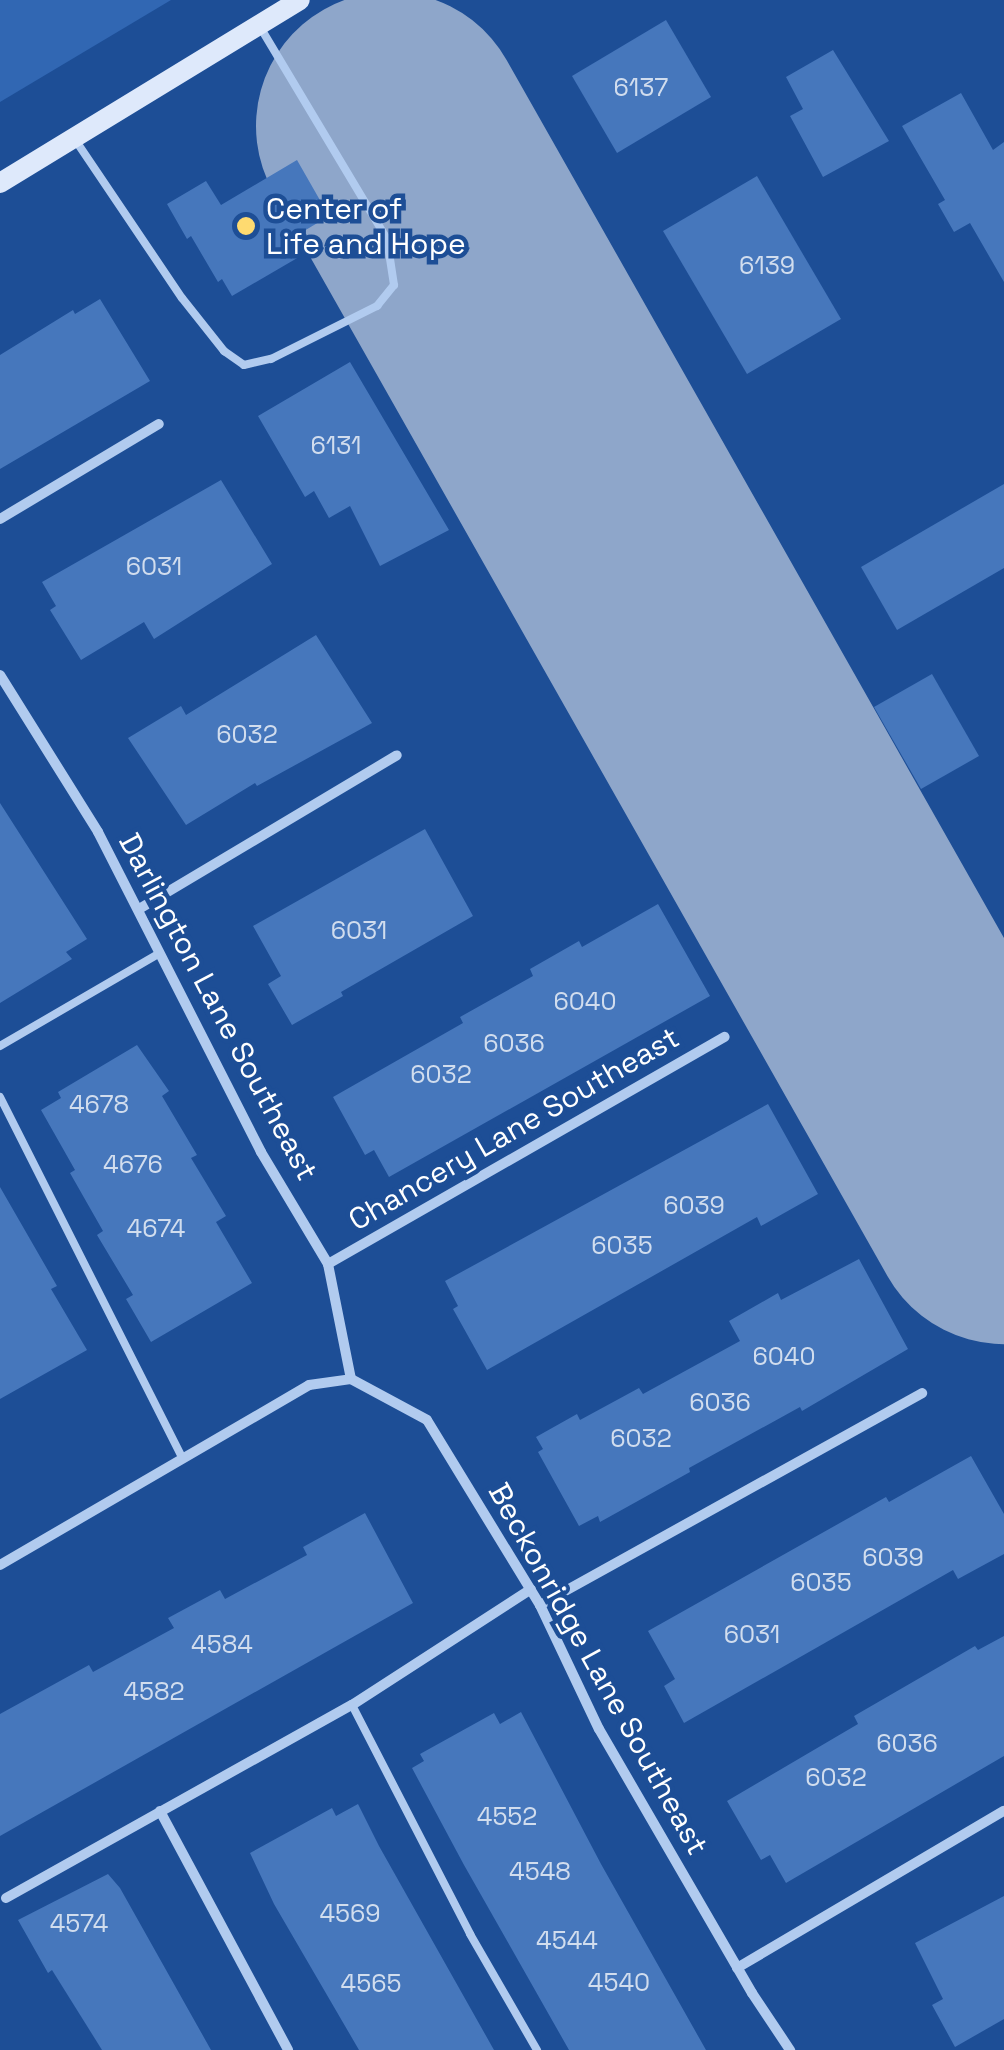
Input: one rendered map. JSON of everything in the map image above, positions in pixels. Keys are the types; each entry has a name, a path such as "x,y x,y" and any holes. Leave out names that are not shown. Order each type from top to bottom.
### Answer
{"main road":[{"path":"0,182 300,0"}],"street":[{"path":"0,520 159,424"},
{"name":"Darlington Lane Southeast","path":"0,675 98,832 261,1152 328,1264 351,1379"},
{"path":"139,908 397,756"},
{"name":"Chancery Lane Southeast","path":"328,1264 724,1037"},
{"path":"0,1565 180,1456 309,1386 351,1379"},
{"name":"Beckonridge Lane Southeast","path":"351,1379 427,1420 531,1589 600,1728 737,1968 790,2050"},
{"path":"540,1605 922,1393"},
{"path":"6,1898 352,1705 531,1589"},
{"path":"160,1811 288,2050"},
{"path":"737,1968 1004,1811"}],"lane":[{"path":"73,138 182,298 224,351 244,365 271,359 349,324 376,306 394,285 387,240 258,24"},
{"path":"0,1046 162,952"},
{"path":"0,1097 180,1456"},
{"path":"352,1705 470,1934 537,2050"}],"shaded area":[{"path":"0,0 171,0 0,102"}],"building":[{"path":"666,20 711,97 617,153 572,76"},
{"path":"833,50 889,141 823,177 790,116 803,109 786,77"},
{"path":"961,93 993,150 1004,142 1004,282 970,223 954,232 938,204 945,200 902,126"},
{"name":"Center of Life and Hope","path":"297,160 329,216 289,240 299,257 232,296 222,279 218,282 191,236 187,239 167,204 206,181 221,205"},
{"path":"757,176 841,319 747,374 663,231"},
{"path":"100,299 150,381 0,469 0,355 73,310 75,314"},
{"path":"350,362 449,530 380,566 350,506 329,518 314,491 305,497 258,416"},
{"path":"221,480 272,564 154,639 144,622 81,660 50,610 56,606 42,582"},
{"path":"1004,484 1004,568 897,630 861,567"},
{"path":"316,635 372,723 257,786 255,783 186,825 128,738 181,706 186,715"},
{"path":"932,674 979,756 921,789 874,707"},
{"path":"0,803 87,939 66,952 72,959 0,1003"},
{"path":"425,829 473,916 292,1025 268,984 281,976 253,926"},
{"path":"658,904 710,996 389,1177 374,1150 365,1155 333,1097 463,1023 460,1017 533,976 530,969 579,941 582,947"},
{"path":"137,1045 169,1091 162,1096 197,1155 191,1158 226,1216 216,1222 252,1283 151,1342 126,1299 133,1295 97,1235 103,1231 70,1173 75,1170 41,1110 61,1098 58,1092"},
{"path":"768,1104 818,1194 761,1226 757,1217 487,1370 453,1309 458,1306 445,1281"},
{"path":"0,1187 57,1286 51,1289 87,1350 0,1399"},
{"path":"859,1259 908,1349 802,1411 800,1407 689,1468 690,1472 600,1522 598,1516 579,1526 538,1452 543,1449 536,1437 577,1414 580,1420 639,1388 643,1394 740,1341 729,1321 778,1293 781,1300"},
{"path":"971,1456 1004,1514 1004,1554 958,1579 953,1570 684,1723 664,1686 675,1679 648,1631 886,1497 889,1502"},
{"path":"365,1513 413,1603 0,1836 0,1714 89,1665 93,1672 174,1628 168,1618 220,1590 225,1599 307,1555 303,1547"},
{"path":"1004,1636 1004,1756 786,1883 770,1855 761,1860 727,1801 858,1724 854,1716 975,1646 978,1650"},
{"path":"521,1712 706,2050 569,2050 464,1865 412,1768 424,1761 420,1754 494,1713 500,1724"},
{"path":"358,1804 494,2050 359,2050 274,1904 250,1853 332,1808 336,1816"},
{"path":"108,1874 120,1888 211,2050 102,2050 52,1970 48,1973 18,1920"},
{"path":"1004,1896 1004,2019 955,2047 932,2005 943,1999 915,1943"}],"runway":[{"path":"390,126 1004,1210"}],"place":[{"name":"Center of Life and Hope","path":"246,226"}]}
